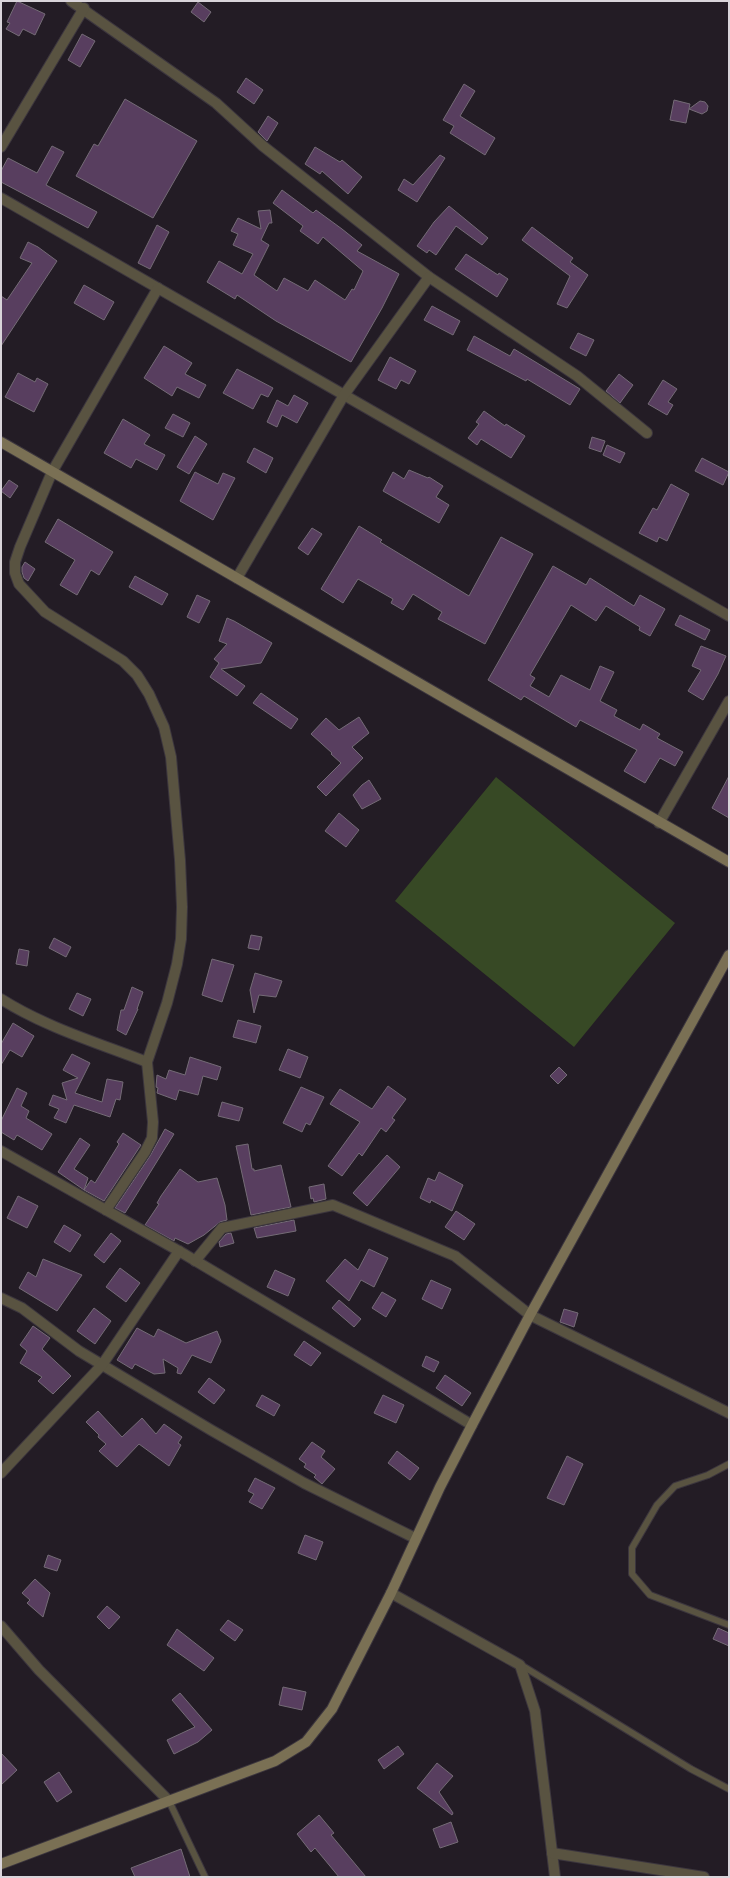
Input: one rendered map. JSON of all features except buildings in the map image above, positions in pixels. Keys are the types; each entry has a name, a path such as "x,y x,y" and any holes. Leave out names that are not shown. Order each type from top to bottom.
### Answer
{"street":[{"path":"72,1 84,8 216,103 263,146 429,277 577,376 647,433"},
{"path":"1,147 84,8"},
{"path":"1,198 729,616"},
{"path":"237,578 344,395 429,277"},
{"path":"106,1210 145,1152 152,1138 152,1122 146,1062 167,1003 177,964 181,939 181,876 171,757 164,727 149,694 137,675 123,660 45,612 19,584 15,573 15,562 52,472 158,288"},
{"path":"1,442 729,862"},
{"path":"659,823 729,700"},
{"path":"1,1864 275,1761 306,1742 332,1709 391,1593 415,1538 472,1426 530,1316 729,955"},
{"path":"1,999 15,1008 52,1026 146,1062"},
{"path":"1,1151 195,1261 472,1426"},
{"path":"195,1261 222,1228 333,1205 454,1256 530,1316 729,1413"},
{"path":"1,1473 102,1365 179,1252"},
{"path":"1,1298 22,1308 80,1351 102,1365 211,1430 304,1483 415,1538"},
{"path":"391,1593 520,1665 535,1711 555,1877"},
{"path":"1,1626 39,1670 168,1801"},
{"path":"552,1853 704,1877"}],"lane":[{"path":"729,1464 708,1475 674,1486 657,1505 632,1548 632,1574 650,1595 729,1625"},
{"path":"520,1665 690,1769 729,1789"},
{"path":"168,1801 205,1877"}],"green space":[{"path":"496,777 675,923 574,1047 395,901"}]}
